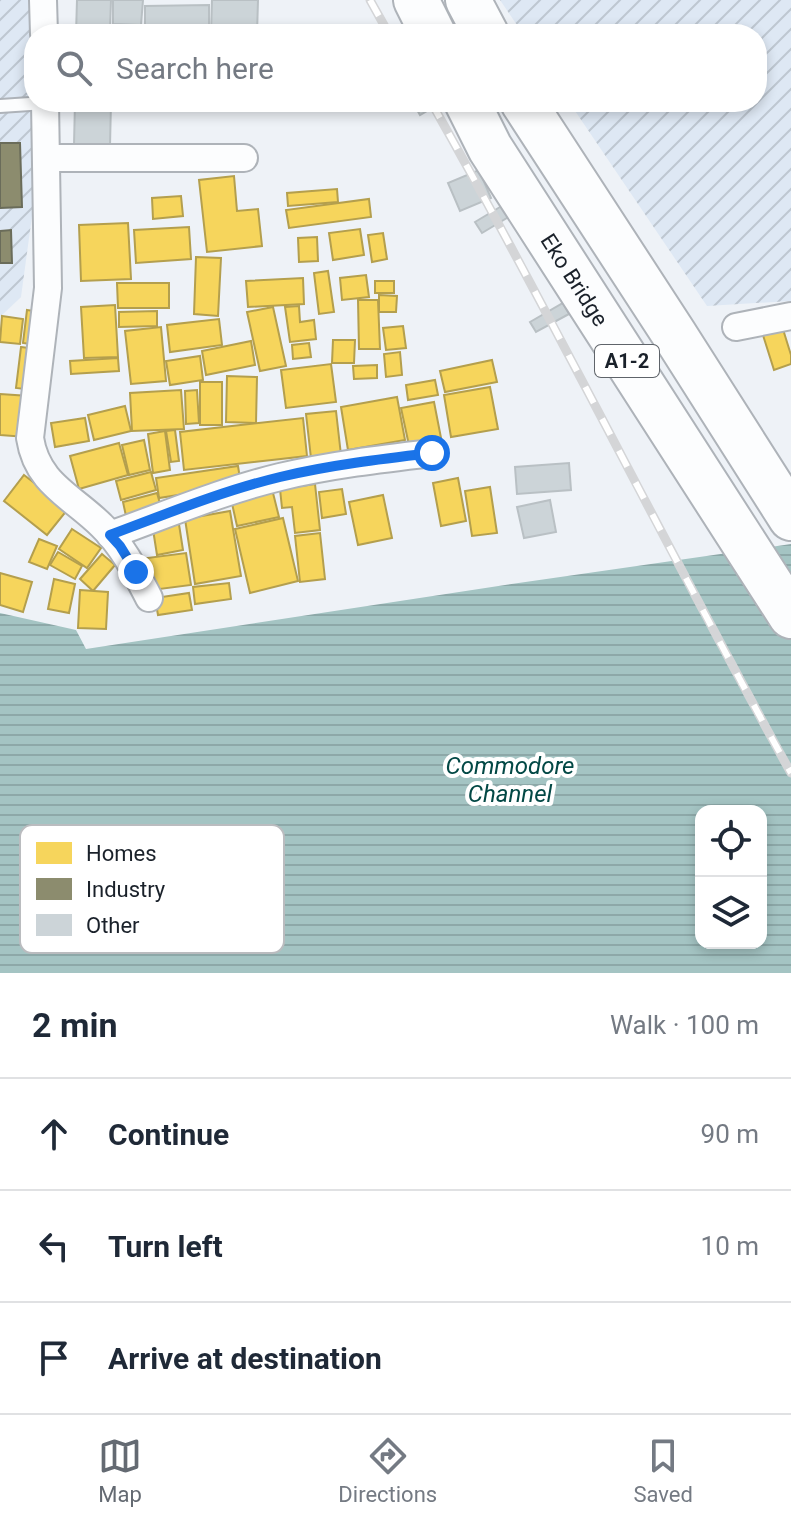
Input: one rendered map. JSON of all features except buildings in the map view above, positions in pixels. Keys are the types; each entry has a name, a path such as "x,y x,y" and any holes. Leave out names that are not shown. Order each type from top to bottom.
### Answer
{"highway":[{"path":"416,0 428,24"},
{"path":"468,0 481,24"},
{"name":"Eko Bridge","path":"472,112 490,148 791,616"},
{"name":"A1-2","path":"530,112 791,518"}],"street":[{"path":"43,0 44,24"},
{"path":"45,112 48,288 30,438 32,455 44,475 120,546 149,598"},
{"path":"46,158 244,158"},
{"path":"736,327 791,316"},
{"path":"33,413 45,452"},
{"path":"110,535 277,478 329,466 432,453"}],"lane":[{"path":"0,106 24,104"}],"shaded area":[{"path":"0,0 31,0 32,24 24,24 24,112 36,112 38,172 21,297 0,317"},
{"path":"500,0 791,0 791,301 707,306 576,112 767,112 767,24 516,24"}],"water":[{"name":"Commodore Channel","path":"791,544 791,973 0,973 0,613 76,630 86,649"}],"railway":[{"path":"370,0 383,24"},
{"path":"437,112 791,773"}],"route":[{"path":"136,572 110,535 277,478 329,466 432,453"}]}
